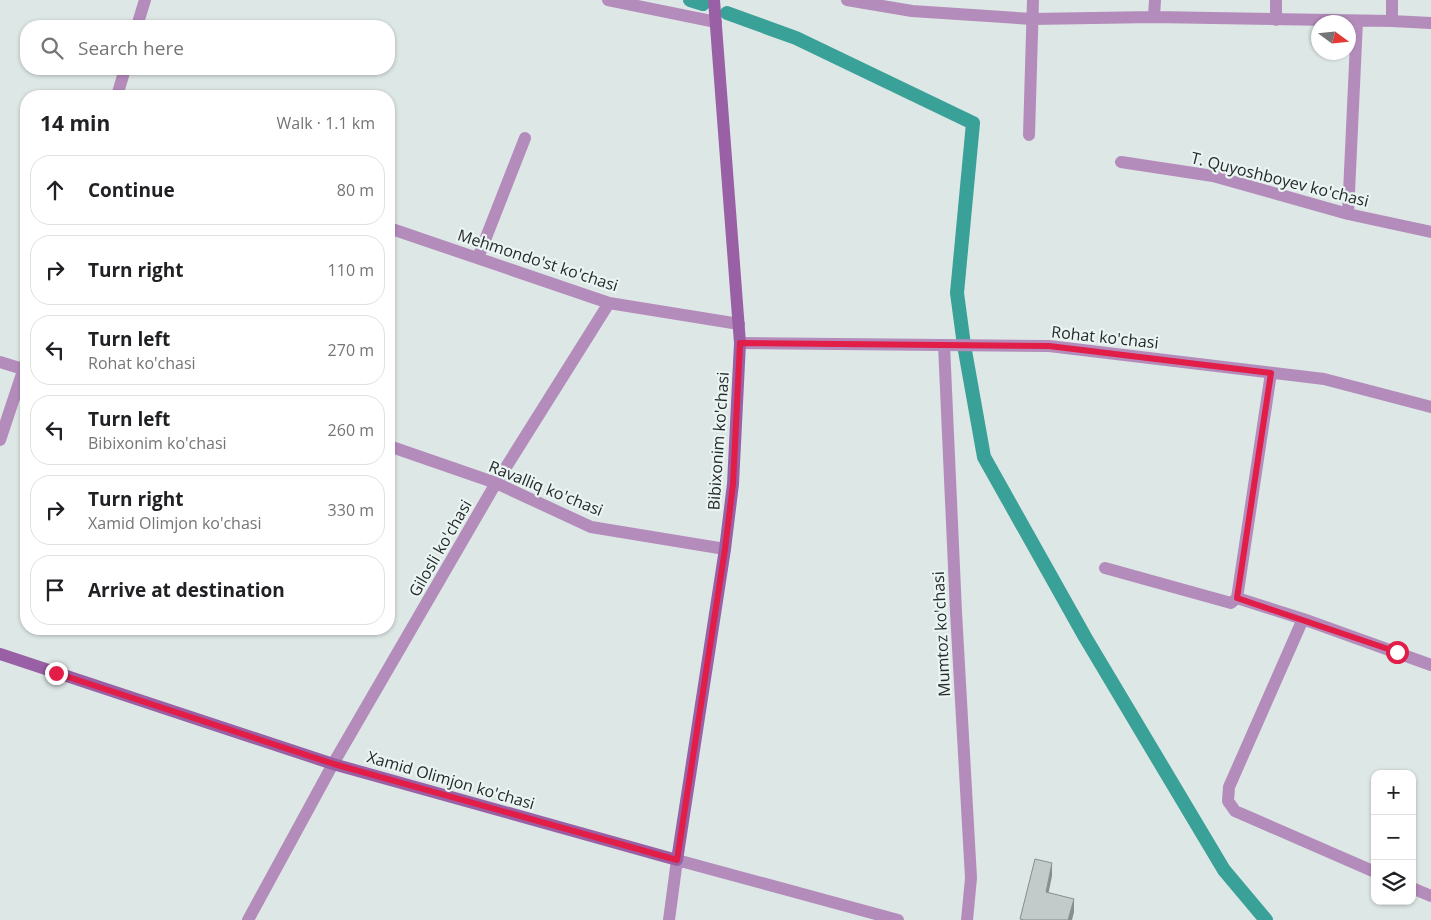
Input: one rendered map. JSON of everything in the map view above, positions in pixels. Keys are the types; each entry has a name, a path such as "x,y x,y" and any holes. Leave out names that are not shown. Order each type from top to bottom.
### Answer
{"main road":[{"name":"Bibixonim ko'chasi","path":"677,860 725,549 733,484 740,343 714,0"},
{"name":"Xamid Olimjon ko'chasi","path":"0,654 334,764 677,860"}],"street":[{"path":"139,20 145,0"},
{"path":"608,0 716,22"},
{"path":"847,0 1032,19 1154,17 1431,23"},
{"path":"1029,135 1033,0"},
{"path":"1154,17 1155,0"},
{"path":"1276,0 1276,20"},
{"path":"1392,0 1392,21"},
{"path":"1348,214 1358,21"},
{"path":"119,90 123,75"},
{"path":"478,258 525,138"},
{"name":"T. Quyoshboyev ko'chasi","path":"1121,162 1213,176 1348,214 1431,232"},
{"name":"Mehmondo'st ko'chasi","path":"395,230 609,302 739,324"},
{"name":"Gilosli ko'chasi","path":"248,920 334,764 496,483 609,302"},
{"name":"Rohat ko'chasi","path":"740,343 1049,346 1324,379 1431,407"},
{"name":"Mumtoz ko'chasi","path":"944,345 956,612 971,878 967,920"},
{"path":"0,362 20,367"},
{"path":"1105,568 1231,602 1237,598 1271,373"},
{"path":"0,440 20,382"},
{"name":"Ravalliq ko'chasi","path":"395,448 496,483 591,527 725,549"},
{"path":"1237,598 1303,619 1431,665"},
{"path":"1303,619 1229,788 1228,801 1236,811 1371,870"},
{"path":"669,920 677,860"},
{"name":"Xamid Olimjon ko'chasi","path":"677,860 898,920"},
{"path":"1416,890 1431,896"}],"building":[{"path":"1035,859 1052,863 1046,892 1074,899 1068,920 1020,919"}],"waterway":[{"path":"690,0 703,4"},
{"path":"727,13 796,38 973,123 957,293 964,345 984,457 1085,637 1224,870 1266,920"}],"route":[{"path":"56,673 334,764 677,860 725,549 733,484 740,343 1049,346 1271,373 1237,598 1397,652"}]}
